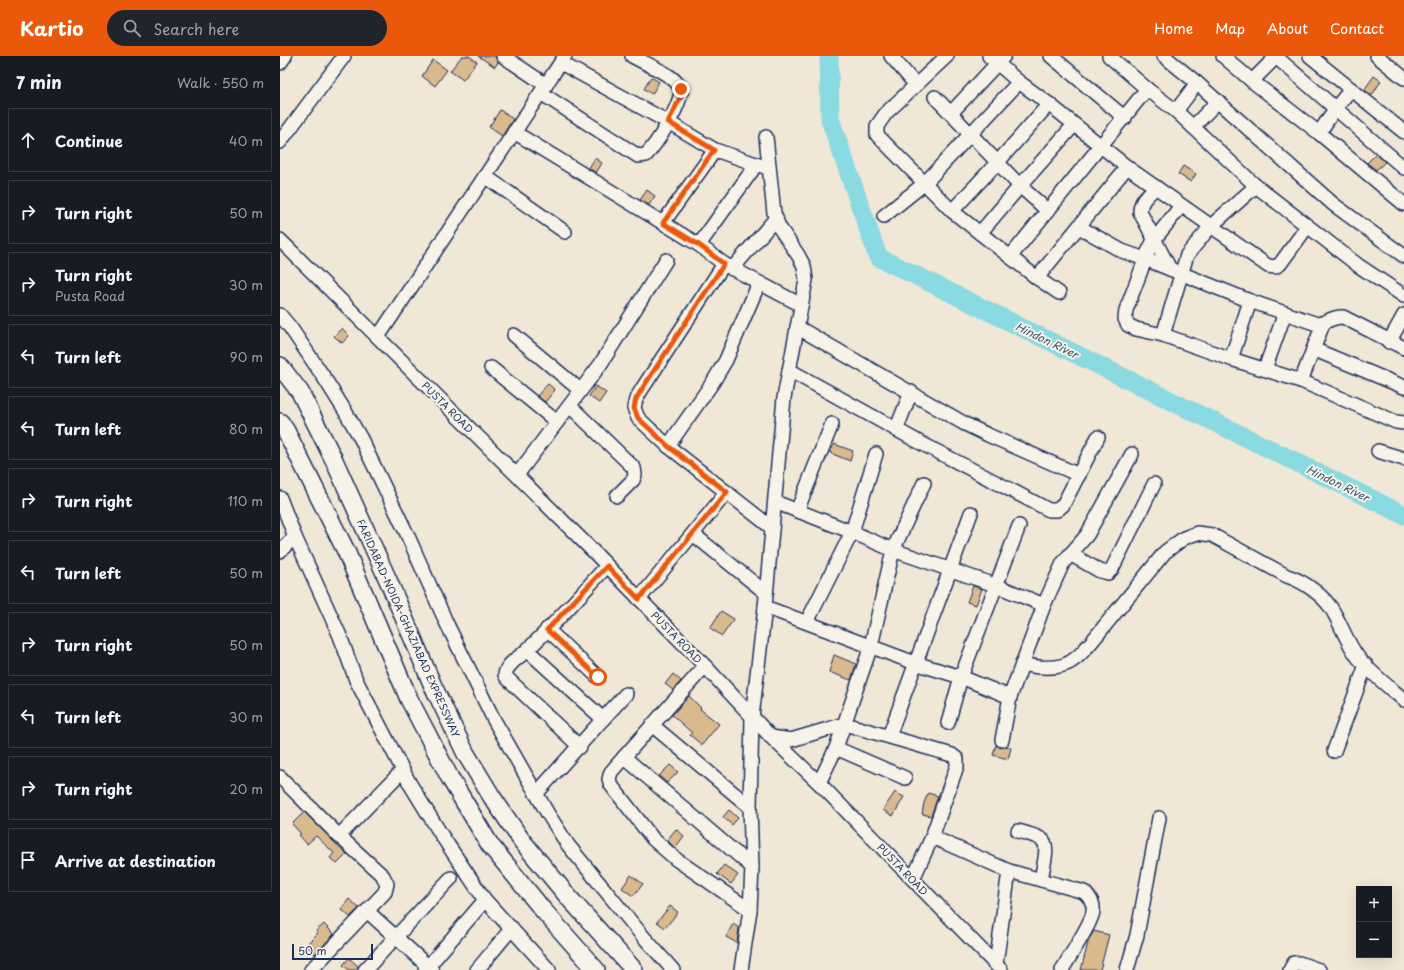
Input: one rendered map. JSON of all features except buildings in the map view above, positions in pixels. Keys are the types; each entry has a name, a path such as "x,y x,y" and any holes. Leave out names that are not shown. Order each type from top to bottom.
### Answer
{"main road":[{"name":"FARIDABAD-NOIDA-GHAZIABAD EXPRESSWAY","path":"280,366 300,392 334,460 385,573 433,686 466,754 492,797 522,841 570,899 634,970"},
{"path":"280,422 286,431 346,551 409,699 450,778 490,845 543,910 596,970"}],"street":[{"path":"280,63 285,56"},
{"path":"280,142 344,56"},
{"path":"503,56 543,89 638,156 646,155 668,122 681,96 681,89 677,82 670,77 632,56"},
{"path":"891,56 915,84"},
{"path":"1051,56 1125,118"},
{"path":"1109,56 1147,89 1176,111 1256,186 1359,266 1404,296"},
{"path":"1164,56 1198,83 1334,204 1404,256"},
{"path":"1223,56 1404,204"},
{"path":"1252,81 1276,56 1404,168"},
{"path":"1310,56 1404,132"},
{"path":"1377,56 1404,78"},
{"path":"942,58 886,114 876,130 880,139 952,211 1037,278 1059,293"},
{"path":"378,337 563,59 714,150 762,166"},
{"path":"951,113 996,59 1019,82 1049,104 1127,167 1268,266 1275,267 1280,264 1308,227"},
{"path":"884,216 925,183 1019,82"},
{"path":"1176,111 1198,83"},
{"path":"1010,256 1048,212 1147,89"},
{"path":"1319,133 1351,89"},
{"path":"935,97 997,163 1048,212"},
{"path":"1193,127 1218,101"},
{"path":"952,211 1049,104"},
{"path":"980,233 1074,125"},
{"path":"514,132 699,245 728,266 801,305"},
{"path":"741,970 750,910 752,867 750,807 752,717 765,607 784,398 806,280 804,266 779,227 776,218 762,166 766,137"},
{"path":"663,223 714,150"},
{"path":"699,245 762,166"},
{"path":"1037,278 1127,167"},
{"path":"486,176 565,232"},
{"path":"1162,335 1187,255 1211,226 1256,186"},
{"path":"1156,187 1143,200 1140,206 1140,212 1170,269"},
{"path":"1181,206 1154,240 1145,259 1126,310 1125,319 1128,325 1136,329 1162,335 1301,381 1396,422 1404,423"},
{"path":"772,528 668,446 638,418 634,408 636,399 728,266 776,218"},
{"path":"1079,226 1122,251 1250,301 1317,324 1323,324 1334,317 1343,317 1389,342 1404,348"},
{"name":"PUSTA ROAD","path":"280,240 607,566 705,666 771,738 819,783 998,967"},
{"path":"517,475 600,365 666,260"},
{"path":"668,446 713,382 726,360 759,283"},
{"path":"1231,358 1250,301"},
{"path":"1265,369 1285,313"},
{"path":"280,315 290,327 323,376 361,439 407,534 446,622 494,720 536,794 568,845 636,929 673,970"},
{"path":"1389,342 1404,315"},
{"path":"1301,381 1323,324"},
{"path":"797,326 988,435 1078,475"},
{"path":"514,335 580,390"},
{"path":"1313,349 1404,387"},
{"path":"491,368 557,422"},
{"path":"789,370 896,430 1049,510 1056,510 1063,505 1098,437"},
{"path":"896,430 911,392"},
{"path":"570,406 634,468 636,475 633,480 617,496"},
{"path":"797,511 832,424"},
{"path":"1378,451 1404,459"},
{"path":"807,622 852,532 876,454"},
{"path":"1002,740 1010,697 1044,605 1063,563 1087,535 1132,454"},
{"path":"819,783 836,748 845,724 870,646 894,550 924,483"},
{"path":"1070,554 1100,571 1108,573 1112,569 1154,484"},
{"path":"639,599 727,492"},
{"path":"280,498 340,636 356,680 402,771 442,836 486,900 549,970"},
{"path":"775,502 894,550 995,585 1044,605"},
{"path":"889,736 971,513"},
{"path":"948,723 961,677 995,585 1019,526"},
{"path":"1022,664 1040,668 1064,665 1075,659 1089,645 1165,552 1184,538 1197,533 1212,535 1287,576 1298,579 1314,590 1329,604 1350,645 1366,666 1404,700"},
{"path":"693,534 766,593"},
{"path":"280,551 296,537"},
{"path":"580,746 505,675 509,665 547,630 607,566"},
{"path":"765,607 915,663 961,677 1010,697"},
{"path":"547,630 598,677"},
{"path":"527,650 603,719"},
{"path":"705,666 611,772 609,779 611,785 653,839 677,860 750,910"},
{"path":"1334,751 1366,666"},
{"path":"536,794 626,694"},
{"path":"771,738 791,740 845,724 952,755 957,759 958,766 932,837 913,879"},
{"path":"652,725 750,807"},
{"path":"836,748 905,778"},
{"path":"624,757 752,867"},
{"path":"339,836 402,771"},
{"path":"280,777 339,836 383,876 387,884 385,892 311,970"},
{"path":"1128,970 1137,935 1159,818"},
{"path":"1018,831 1042,839 1046,843 1047,848 1040,880"},
{"path":"932,837 1009,871 1084,892 1092,900 1094,911 1062,970"},
{"path":"998,967 1009,871"},
{"path":"365,970 451,878"},
{"path":"367,911 429,969 486,900"},
{"path":"477,970 512,928"},
{"path":"1290,970 1294,964 1299,962 1319,970"}],"waterway":[{"name":"Hindon River","path":"829,56 830,119 878,257 1404,515"}],"route":[{"path":"598,677 547,630 607,566 639,599 727,492 668,446 638,418 634,408 636,399 642,389 724,264 699,245 663,223 714,150 668,122 681,96 681,89"}]}
